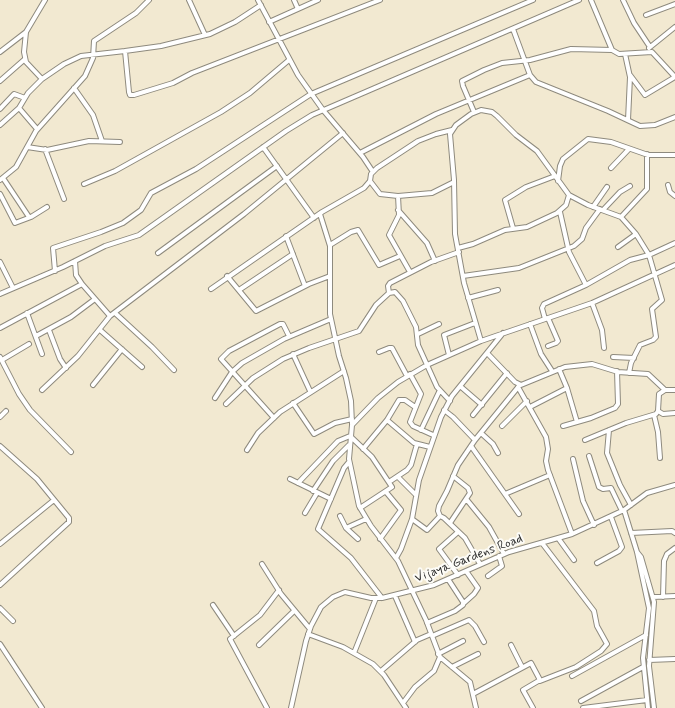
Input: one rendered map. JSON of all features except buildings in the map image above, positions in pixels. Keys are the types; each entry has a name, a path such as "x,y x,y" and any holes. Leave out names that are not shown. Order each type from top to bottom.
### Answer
{"street":[{"path":"0,52 26,32 45,0"},
{"path":"29,218 2,179 18,165 37,129 85,76 94,54 94,42 136,13 149,0"},
{"path":"189,0 205,35"},
{"path":"258,0 289,60 311,94 360,154 372,172"},
{"path":"294,0 298,9"},
{"path":"269,22 318,0"},
{"path":"125,51 130,96 173,83 192,73 380,0"},
{"path":"55,271 53,248 123,223 141,210 151,193 196,168 311,94 533,0"},
{"path":"0,294 55,271 110,244 143,233 299,122 323,110 579,0"},
{"path":"591,0 612,50"},
{"path":"623,0 634,23 650,47"},
{"path":"646,15 674,2"},
{"path":"0,125 19,108 25,98 42,79 74,59 94,54 161,46 205,35 235,22 261,5"},
{"path":"643,52 675,27"},
{"path":"513,29 530,75 536,82 644,127 675,117"},
{"path":"26,32 25,59 42,79"},
{"path":"474,112 462,86 464,79 502,63 525,60 571,49 612,50 619,54 652,52 675,75 645,95 630,74"},
{"path":"625,54 630,74 628,120"},
{"path":"0,81 25,59"},
{"path":"84,184 115,171 221,112 250,93 289,60"},
{"path":"360,154 436,114 530,75"},
{"path":"74,88 92,115 102,141"},
{"path":"0,109 14,94 25,98"},
{"path":"19,108 37,129"},
{"path":"211,288 286,236 364,188 370,181 372,172 418,141 452,130 474,112 481,110 497,116 516,135 536,151 569,195 593,207 621,217 636,234 649,255 656,274 662,300 652,309 656,337 653,340 641,344 629,373"},
{"path":"452,130 450,134 454,182 454,227 468,298 481,341"},
{"path":"42,390 66,368 100,330 110,316 287,179 343,133"},
{"path":"558,181 560,166 563,158 588,139 610,142 647,154 675,155"},
{"path":"27,147 45,150 88,141 120,142"},
{"path":"263,147 314,218"},
{"path":"611,168 629,149"},
{"path":"45,150 64,199"},
{"path":"621,217 647,189 647,154"},
{"path":"158,253 277,166"},
{"path":"513,228 505,200 526,187 555,176"},
{"path":"370,181 380,194 398,196 432,193 454,182"},
{"path":"668,185 670,192 675,196"},
{"path":"463,276 519,268 577,244 582,239 588,226 601,210 620,192 630,186"},
{"path":"593,207 607,187"},
{"path":"0,194 15,223 29,218 47,207"},
{"path":"389,294 388,284 410,272 505,230 527,227 560,212 566,205 569,195"},
{"path":"398,196 399,215 389,235 410,272"},
{"path":"398,210 427,243 435,261"},
{"path":"560,212 568,248 586,285"},
{"path":"320,214 330,245 329,297 331,319 351,401 352,425 349,444 349,462 360,508 380,539 396,558 427,623 439,655 470,682 476,708"},
{"path":"330,245 351,232 358,230 379,265 400,256"},
{"path":"618,247 636,234"},
{"path":"286,236 305,286"},
{"path":"548,346 558,341 542,308 544,304 586,285 630,260 649,255 675,242"},
{"path":"239,290 293,254"},
{"path":"75,261 76,275 110,316"},
{"path":"0,262 13,288"},
{"path":"352,425 378,398 408,375 427,365 481,341 592,303 675,266"},
{"path":"227,276 256,311 305,286 330,276"},
{"path":"0,328 82,284"},
{"path":"468,298 498,290"},
{"path":"226,404 245,384 293,354 359,331 376,305 389,294 396,292 404,301 416,327 418,334 418,345 439,392 450,401"},
{"path":"36,336 72,317 96,300"},
{"path":"592,303 602,330 604,348"},
{"path":"115,312 174,370"},
{"path":"27,313 42,354"},
{"path":"215,398 232,372 263,350 289,336 331,319"},
{"path":"449,355 443,338 444,335 475,323"},
{"path":"274,418 221,359 229,351 280,324 283,324 289,336"},
{"path":"418,334 439,324"},
{"path":"530,324 541,354 552,371"},
{"path":"49,330 60,359 66,368"},
{"path":"100,330 142,367"},
{"path":"396,558 401,549 412,519 416,495 433,436 444,410 460,386 488,354 503,333"},
{"path":"29,344 1,358 19,394 30,410 71,452"},
{"path":"379,352 392,348 408,375 421,391 410,422 413,426 433,436"},
{"path":"93,385 122,349"},
{"path":"293,354 310,391"},
{"path":"488,354 520,386 546,437 548,449 546,461 572,534"},
{"path":"613,357 634,358"},
{"path":"480,564 465,538 450,523 440,516 438,509 458,465 475,440 520,386 552,371 575,364 592,364 617,371 648,374 664,390"},
{"path":"559,369 567,388 577,422"},
{"path":"247,450 258,433 274,418 310,391 344,371"},
{"path":"563,426 608,412 617,407 617,371"},
{"path":"473,415 507,373"},
{"path":"460,386 482,405"},
{"path":"530,406 567,388"},
{"path":"660,458 656,413 659,394 664,390 675,390"},
{"path":"421,430 439,392"},
{"path":"363,449 387,420 400,400 405,400 416,407"},
{"path":"502,426 527,401"},
{"path":"293,403 314,434 335,423 352,419"},
{"path":"444,410 453,417 475,440"},
{"path":"0,417 6,411"},
{"path":"585,440 656,413 675,413"},
{"path":"387,420 406,437 417,444 430,447"},
{"path":"609,430 607,453 620,485 631,505"},
{"path":"481,433 493,444 498,453"},
{"path":"350,436 372,457 390,482 391,488 360,508"},
{"path":"298,483 338,441 350,436"},
{"path":"305,513 333,461 349,444"},
{"path":"390,482 398,477 410,465 417,444"},
{"path":"0,446 37,479 69,518 67,525 0,585"},
{"path":"471,446 519,514"},
{"path":"589,456 599,488 611,488 623,511 637,552 649,608 643,667 648,708"},
{"path":"573,459 583,501 594,525"},
{"path":"349,462 344,468 318,529 351,558 382,598"},
{"path":"505,494 550,475"},
{"path":"450,523 467,500 470,491 453,476"},
{"path":"398,477 416,495"},
{"path":"290,479 332,499"},
{"name":"Vijaya Gardens Road","path":"291,708 309,631 321,607 341,592 382,598 395,596 448,580 504,554 572,534 594,525 623,511 647,493 675,485"},
{"path":"380,539 401,510 386,492"},
{"path":"0,544 54,500"},
{"path":"467,500 488,527 504,554"},
{"path":"340,516 346,528 358,539"},
{"path":"412,519 427,530 440,516"},
{"path":"597,563 619,551 622,547 611,517"},
{"path":"346,528 366,519"},
{"path":"631,533 672,530 675,533"},
{"path":"458,532 439,549 458,575"},
{"path":"558,538 574,560"},
{"path":"533,708 523,690 540,681 576,667 601,652 607,644 597,626 594,611 542,543"},
{"path":"663,596 664,561 667,554 675,548"},
{"path":"637,552 641,557 653,597 654,614 649,660 654,708"},
{"path":"488,576 502,566 499,556"},
{"path":"262,564 309,631 373,664 381,671 406,708"},
{"path":"427,623 455,611 474,594 478,588 466,571"},
{"path":"448,580 464,603"},
{"path":"267,708 230,642 230,639 260,615 279,590"},
{"path":"395,596 415,642"},
{"path":"653,597 675,596"},
{"path":"354,653 376,598"},
{"path":"213,605 234,636"},
{"path":"0,608 13,621"},
{"path":"259,645 294,611"},
{"path":"381,671 415,642 470,620 484,642"},
{"path":"572,676 646,635"},
{"path":"403,703 415,687 434,671 439,655 463,641"},
{"path":"0,644 42,708"},
{"path":"511,645 522,667"},
{"path":"452,667 478,654"},
{"path":"649,660 675,659"},
{"path":"473,694 532,663 540,681"},
{"path":"581,700 643,667"},
{"path":"583,708 647,700"}]}
